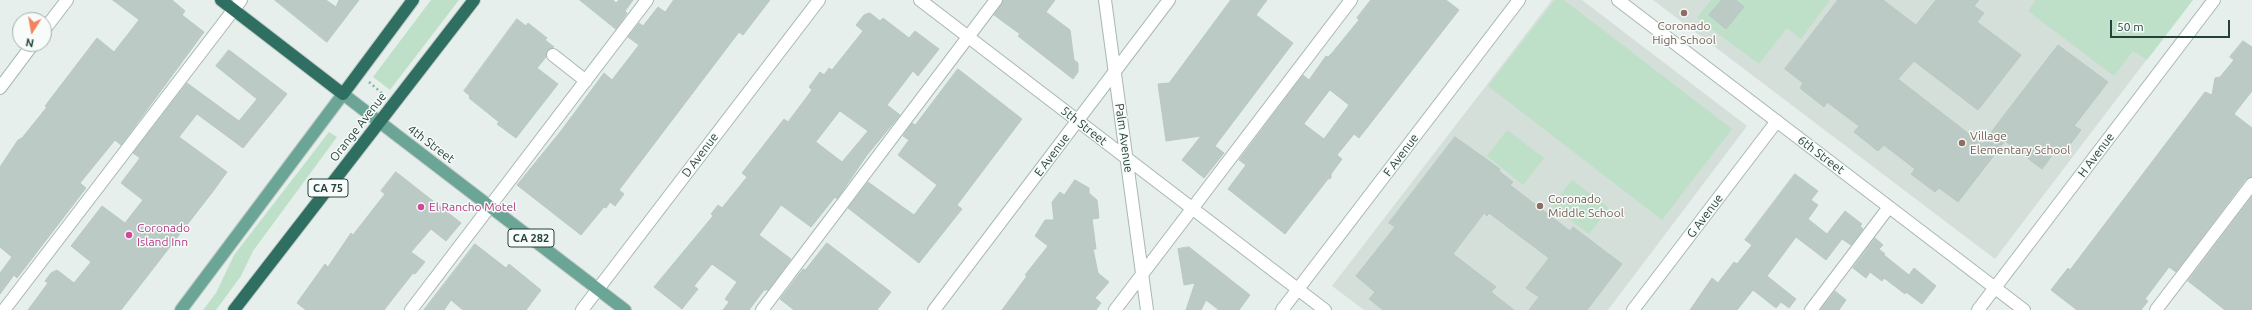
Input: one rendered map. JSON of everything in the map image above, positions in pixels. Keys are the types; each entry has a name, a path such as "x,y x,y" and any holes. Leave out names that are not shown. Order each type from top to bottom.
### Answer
{"highway":[{"name":"4th Street","path":"221,0 343,94"},
{"path":"343,94 413,0"},
{"name":"Orange Avenue","path":"234,310 474,0"}],"main road":[{"name":"4th Street","path":"343,94 625,310"},
{"path":"181,310 343,94"}],"street":[{"path":"52,20 67,0"},
{"path":"4,310 241,0"},
{"path":"410,310 647,0"},
{"name":"D Avenue","path":"582,310 819,0"},
{"name":"5th Street","path":"920,0 1325,310"},
{"path":"762,310 967,36 996,0"},
{"name":"Palm Avenue","path":"1105,0 1147,310"},
{"name":"E Avenue","path":"934,310 1169,0"},
{"path":"1115,310 1351,0"},
{"name":"F Avenue","path":"1282,310 1519,0"},
{"name":"6th Street","path":"1618,0 2024,310"},
{"name":"H Avenue","path":"1978,310 2214,0"},
{"path":"0,88 27,52"},
{"path":"553,55 586,81"},
{"name":"G Avenue","path":"1633,310 1777,121"},
{"path":"2156,310 2252,184"},
{"path":"1811,310 1890,207"}],"path":[{"path":"369,82 389,99"}],"shaded area":[{"name":"Coronado Middle School","path":"1552,0 1582,0 1747,126 1608,310 1364,310 1332,286"},
{"name":"Village Elementary School","path":"1653,0 2192,0 1995,259"}],"green space":[{"path":"431,0 459,0 390,90 373,77"},
{"path":"1555,0 1564,0 1732,129 1662,220 1488,86"},
{"path":"1711,0 1830,0 1801,39 1787,28 1759,64 1697,18"},
{"path":"2036,0 2193,0 2147,60 2133,51 2114,76 2028,11"},
{"path":"1507,130 1544,158 1523,185 1487,156"},
{"path":"329,132 337,137 253,251 241,276 216,310 203,310 216,293 234,255"},
{"path":"1572,180 1609,208 1589,234 1552,206"}],"building":[{"path":"113,0 172,0 185,11 182,15 204,32 121,145 115,140 80,183 86,188 17,278 14,275 0,294 0,273 12,257 0,247 0,167 18,140 22,138 47,107 45,106 97,38 114,52 139,20"},
{"path":"275,0 326,0 336,7 339,0 359,0 327,42"},
{"path":"580,0 613,0 616,3 619,0 633,0 625,11 627,13 616,29"},
{"path":"674,0 770,0 743,35 739,32 619,190 624,194 615,206 610,202 606,208 604,207 581,235 517,185 561,131 604,73 612,80 639,45 628,37 639,23 643,26 658,7 665,12"},
{"path":"1003,0 1055,0 1046,12 1070,30 1074,60 1078,63 1078,72 1073,79 1018,36 1020,34 994,15"},
{"path":"1231,0 1267,0 1256,15 1293,43 1215,146 1224,153 1204,178 1182,160 1201,136 1166,141 1158,84 1169,83"},
{"path":"1371,0 1446,0 1459,10 1359,138 1354,134 1337,155 1342,159 1331,174 1331,178 1328,179 1285,234 1228,189 1246,165 1239,160 1303,75 1309,80 1326,56 1328,57 1332,53 1359,20 1357,18","holes":["1330,90 1349,105 1324,139 1304,124"]},
{"path":"1722,0 1736,0 1744,7 1726,29 1709,15"},
{"path":"1838,0 1883,0 1916,25 1936,0 1979,0 1974,6 1984,13 1977,22 2021,55 1978,110 1914,61 1898,79 1982,144 2058,45 2108,82 2074,126 2081,130 2062,155 2056,150 2042,169 2005,141 1958,202 1939,188 1935,192 1911,174 1915,169 1884,145 1878,151 1854,132 1859,126 1827,102 1824,107 1800,88 1803,83 1785,69"},
{"path":"870,13 880,21 883,18 909,38 915,31 939,49 918,76 913,71 887,105 900,115 867,155 837,199 835,197 811,227 781,205 759,235 791,259 768,290 764,290 749,310 723,310 729,302 725,299 737,282 712,264 694,286 698,289 682,309 654,287 713,216 711,214 718,205 722,208 747,177 742,173 784,119 788,122 812,90 809,87 820,72 824,75 829,68 832,70 863,31 856,25 864,15","holes":["840,111 868,131 842,162 816,142"]},
{"path":"517,19 526,26 528,23 547,38 545,40 554,47 547,51 546,57 537,68 558,84 516,138 497,124 499,122 469,98 470,96 464,91"},
{"path":"2243,41 2252,47 2252,91 2234,114 2252,128 2252,177 2246,179 2176,272 2169,267 2145,299 2148,301 2141,310 2077,310 2051,290 2068,268 2070,270 2205,92 2212,95 2215,78 2220,77 2234,60 2230,57"},
{"name":"Coronado Island Inn","path":"229,50 287,94 243,148 197,114 179,137 227,172 214,190 121,310 28,310 48,283 45,281 51,273 57,270 74,283 91,262 71,246 102,206 125,223 143,200 121,183 140,158 133,153 187,83 239,121 257,99 216,66"},
{"path":"958,69 1022,119 957,205 962,209 919,263 848,208 868,182 914,215 937,185 898,155 909,140 903,136 912,123 915,125"},
{"path":"1455,137 1500,169 1499,171 1513,182 1510,185 1570,231 1573,227 1622,264 1587,310 1529,310 1539,297 1526,288 1549,258 1489,213 1487,216 1484,213 1453,254 1496,287 1491,292 1514,310 1383,310 1369,299 1375,292 1356,276 1395,227 1389,223"},
{"path":"396,172 461,223 446,241 431,229 411,252 425,262 415,274 413,273 384,310 306,310 297,303 325,264 328,267 351,233 353,235 385,194 381,191"},
{"path":"1795,174 1818,191 1811,200 1818,205 1808,219 1827,234 1845,211 1862,224 1860,226 1863,229 1851,245 1842,239 1826,260 1796,237 1767,276 1796,299 1789,308 1781,302 1776,308 1753,290 1737,310 1690,310 1712,278 1718,283 1734,262 1737,264 1752,245 1745,240"},
{"path":"1075,180 1089,188 1089,193 1097,200 1099,218 1092,219 1096,249 1093,249 1098,273 1109,282 1095,298 1101,303 1096,310 1002,310 1027,276 1025,275 1048,246 1035,236 1045,220 1054,220 1052,202 1060,192 1064,195"},
{"path":"2252,196 2252,310 2225,310 2188,281"},
{"path":"1875,238 1883,245 1879,249 1885,254 1884,255 1909,275 1914,268 1936,286 1922,304 1906,292 1905,294 1884,278 1882,281 1870,272 1866,278 1853,268"},
{"path":"827,243 891,292 877,310 794,310 780,299 803,269 805,270"},
{"path":"475,244 506,268 509,264 541,290 526,310 463,310 451,300 444,310 424,310"},
{"path":"1189,247 1250,295 1239,310 1219,310 1206,300 1201,310 1186,310 1195,283 1184,285 1178,249"},
{"path":"1835,291 1846,300 1839,310 1820,310"}],"place":[{"name":"Coronado High School","path":"1684,13"},
{"name":"Village Elementary School","path":"1962,143"},
{"name":"Coronado Middle School","path":"1540,206"},
{"name":"El Rancho Motel","path":"421,207"},
{"name":"Coronado Island Inn","path":"129,235"}]}
